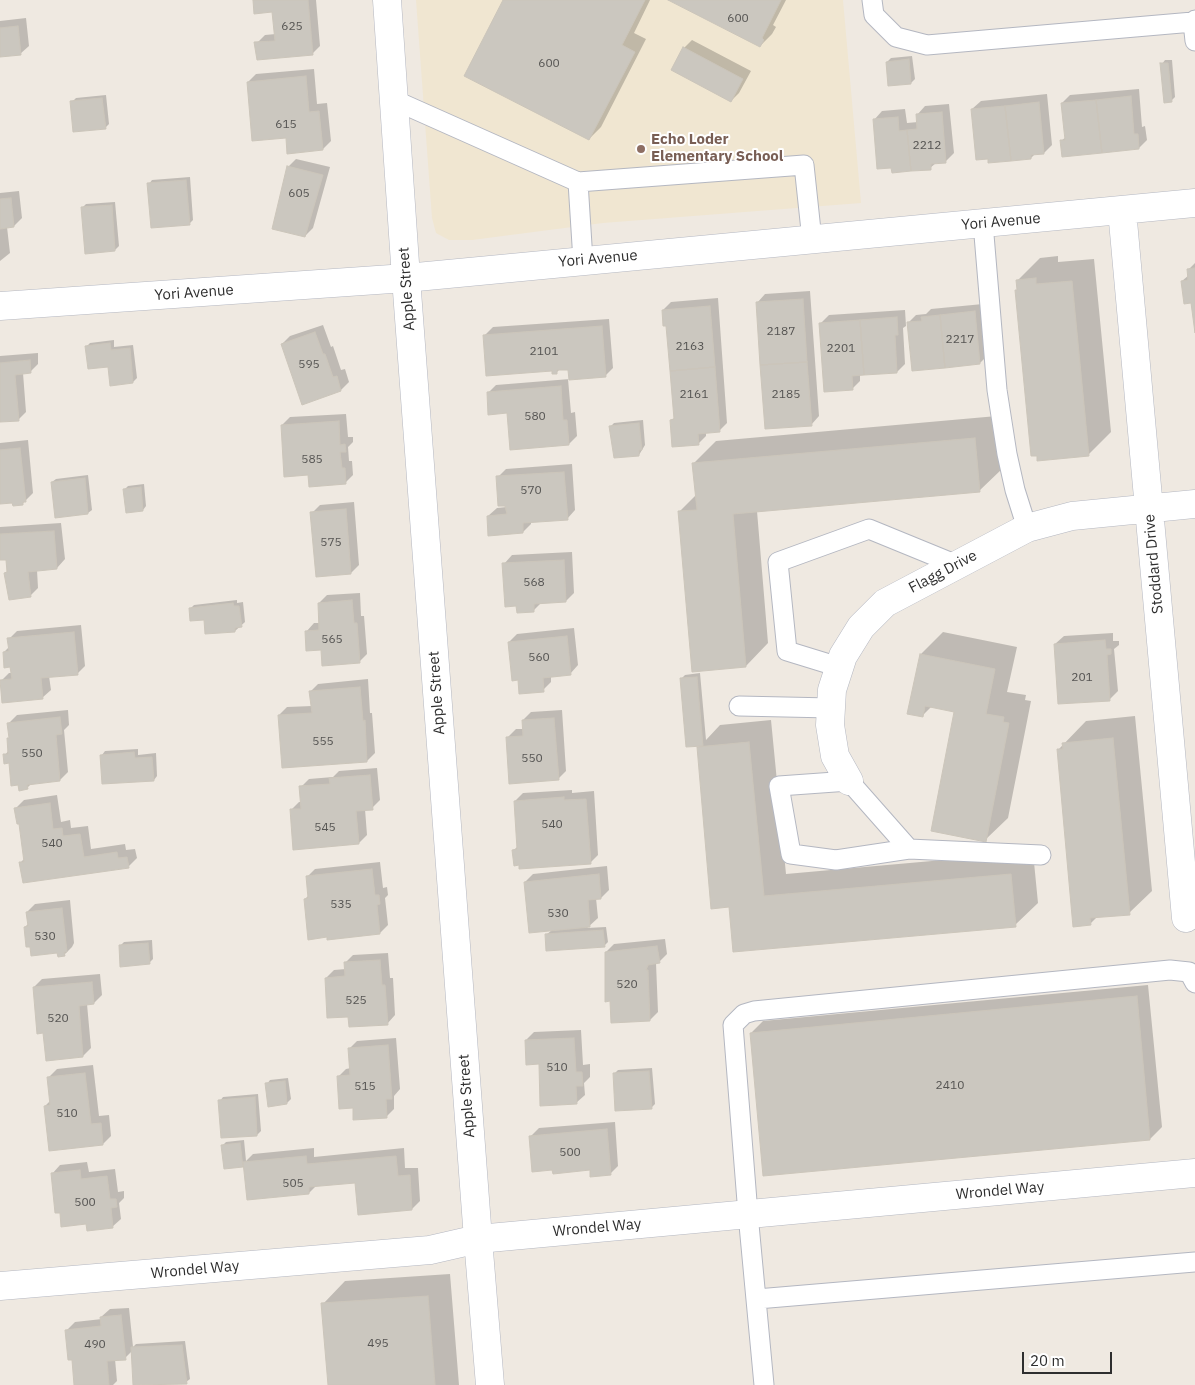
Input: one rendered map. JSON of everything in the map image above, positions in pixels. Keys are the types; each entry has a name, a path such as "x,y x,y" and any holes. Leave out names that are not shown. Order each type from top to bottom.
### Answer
{"street":[{"name":"Apple Street","path":"387,0 406,278 490,1385"},
{"name":"Yori Avenue","path":"0,306 406,278 1195,203"},
{"name":"Stoddard Drive","path":"1122,210 1186,918"},
{"name":"Flagg Drive","path":"849,781 836,756 830,725 832,690 843,656 861,627 885,604 1027,528 1072,516 1195,504"},
{"name":"Wrondel Way","path":"0,1286 430,1250 478,1239 1195,1173"}],"lane":[{"path":"872,0 874,15 896,37 927,45 1194,21 1195,41"},
{"path":"394,100 578,182 804,165 812,240"},
{"path":"578,182 583,260"},
{"path":"983,223 997,390 1007,454 1027,528"},
{"path":"839,667 787,652 778,562 869,530 957,565"},
{"path":"739,706 831,708"},
{"path":"909,849 849,781 779,786 791,854 836,860 909,849 1042,856"},
{"path":"764,1385 748,1214 734,1026 744,1014 754,1011 1170,970 1189,972 1195,983"},
{"path":"757,1298 1195,1262"}],"shaded area":[{"name":"Echo Loder Elementary School","path":"416,0 843,0 861,203 603,223 472,240 449,240 436,233 432,218"}],"building":[{"path":"253,0 308,0 313,55 257,60 254,42 275,41 272,12 254,14"},
{"path":"503,0 645,0 622,45 635,52 589,140 464,76"},
{"path":"668,0 781,0 762,38 764,40 760,47"},
{"path":"18,26 21,55 0,57 0,28"},
{"path":"683,47 743,79 731,102 671,70"},
{"path":"909,59 911,84 888,86 886,62"},
{"path":"1160,63 1168,63 1172,102 1164,103"},
{"path":"306,76 309,112 319,111 323,150 287,154 286,138 252,141 247,82"},
{"path":"1131,96 1134,134 1138,134 1139,149 1102,153 1096,100"},
{"path":"102,98 106,129 73,132 70,101"},
{"path":"1096,100 1102,153 1062,157 1060,140 1065,140 1061,103"},
{"path":"1039,102 1044,154 1031,155 1031,159 1011,161 1005,106"},
{"path":"1005,106 1011,161 988,163 988,159 976,160 971,109"},
{"path":"942,112 946,163 931,164 931,170 911,171 907,130 917,129 916,114"},
{"path":"898,117 899,131 907,130 911,171 892,173 891,168 877,169 873,119"},
{"path":"287,166 323,175 305,237 272,229"},
{"path":"186,180 190,225 151,228 147,183"},
{"path":"11,198 14,227 0,229 0,199"},
{"path":"112,205 115,251 85,254 81,207"},
{"path":"1195,268 1195,333 1191,303 1184,304 1181,281 1188,280 1187,269"},
{"path":"1036,278 1036,284 1072,281 1089,456 1037,461 1037,456 1031,456 1015,290 1017,290 1016,280"},
{"path":"803,299 807,362 760,365 756,302"},
{"path":"710,306 715,367 670,371 666,326 663,326 662,310"},
{"path":"975,311 980,364 945,368 940,315"},
{"path":"940,315 945,368 912,371 907,322 922,321 921,317"},
{"path":"897,317 898,335 895,335 897,373 864,375 860,320"},
{"path":"860,320 864,375 852,376 853,390 824,392 819,323"},
{"path":"602,326 606,377 569,380 568,370 557,370 557,374 552,374 552,371 486,376 483,335"},
{"path":"315,332 333,377 337,376 341,391 302,405 281,344"},
{"path":"110,343 111,350 130,348 133,383 110,386 108,367 88,369 85,346"},
{"path":"30,360 31,373 15,375 19,421 0,422 0,363"},
{"path":"807,362 812,426 765,429 760,365"},
{"path":"715,367 720,432 698,434 699,445 672,447 670,420 674,419 670,371"},
{"path":"561,386 563,420 567,420 569,445 510,450 507,413 488,415 487,392"},
{"path":"339,421 340,445 345,444 346,452 340,452 342,468 345,468 346,484 309,487 308,475 284,477 281,425"},
{"path":"639,423 642,450 639,450 639,456 614,458 609,426"},
{"path":"975,438 980,492 733,514 746,667 692,672 678,511 697,510 692,463"},
{"path":"20,448 26,502 23,502 23,505 13,506 12,503 0,504 0,450"},
{"path":"564,472 568,520 523,523 523,533 488,536 487,516 507,514 505,506 498,506 496,476"},
{"path":"85,478 88,514 55,518 51,482"},
{"path":"141,487 143,511 126,513 123,489"},
{"path":"346,509 351,574 316,577 310,512"},
{"path":"54,531 57,569 28,572 31,597 9,600 4,573 7,572 6,560 0,560 0,534"},
{"path":"564,560 566,602 534,604 534,612 517,613 516,606 505,607 502,563"},
{"path":"352,600 354,623 357,623 360,663 322,666 321,650 306,651 305,631 319,630 318,603"},
{"path":"233,603 234,606 239,606 242,627 235,628 235,632 205,634 204,620 190,621 189,608"},
{"path":"74,632 78,675 41,678 43,699 2,703 0,680 12,679 10,667 4,668 3,652 9,651 7,638"},
{"path":"567,636 571,675 543,678 544,692 519,694 518,680 512,681 508,642"},
{"path":"1105,640 1106,649 1111,649 1111,654 1107,655 1110,701 1058,704 1054,644"},
{"path":"920,654 995,669 986,714 1004,717 1003,722 1009,723 986,842 931,831 954,712 925,706 923,717 907,714"},
{"path":"697,677 703,746 686,747 680,678"},
{"path":"360,687 363,721 365,720 367,762 282,768 278,715 312,713 309,691"},
{"path":"60,717 62,734 56,735 60,781 27,785 28,789 19,791 18,785 11,786 9,763 4,764 3,754 8,754 7,738 9,738 7,723"},
{"path":"554,718 559,780 509,784 506,737 523,736 522,720"},
{"path":"1113,738 1130,915 1090,918 1091,925 1073,927 1057,749 1063,749 1062,743"},
{"path":"749,742 764,896 1011,874 1016,927 733,952 729,907 711,909 697,747"},
{"path":"134,752 135,758 152,757 154,781 102,784 100,755"},
{"path":"370,775 373,810 356,811 359,844 293,850 290,809 301,809 299,786 330,784 329,778"},
{"path":"564,797 564,800 586,799 591,864 519,869 519,865 514,866 512,850 517,849 514,801"},
{"path":"50,803 53,829 62,828 63,836 80,834 84,857 117,852 118,858 127,857 129,868 23,883 19,862 24,862 19,824 17,824 14,808"},
{"path":"372,869 375,895 379,895 380,904 377,905 380,934 327,940 327,937 308,940 304,899 308,898 306,876"},
{"path":"599,874 601,899 588,900 590,927 529,933 524,882"},
{"path":"62,908 67,952 64,952 65,956 58,957 57,953 31,956 30,947 26,947 24,927 28,926 26,912"},
{"path":"603,930 605,947 546,951 545,934"},
{"path":"148,943 150,964 120,967 119,945"},
{"path":"657,946 660,963 648,965 646,970 648,970 650,1021 611,1023 610,1001 605,1002 605,952"},
{"path":"380,960 382,985 385,985 388,1025 349,1027 348,1017 327,1018 325,978 345,976 344,962"},
{"path":"92,982 94,1004 79,1006 83,1057 46,1061 43,1033 37,1034 33,987"},
{"path":"1137,996 1150,1140 763,1176 750,1033"},
{"path":"574,1038 576,1072 582,1072 583,1086 576,1086 577,1104 540,1106 539,1064 526,1065 525,1040"},
{"path":"388,1045 392,1099 386,1099 387,1118 353,1120 353,1108 339,1109 337,1076 350,1075 348,1048"},
{"path":"649,1071 652,1109 615,1111 613,1073"},
{"path":"85,1073 91,1124 101,1123 103,1145 49,1151 44,1106 50,1105 47,1077"},
{"path":"285,1081 287,1104 268,1107 265,1083"},
{"path":"255,1097 257,1136 221,1138 218,1100"},
{"path":"607,1129 611,1175 590,1177 590,1170 553,1174 552,1170 532,1172 529,1136"},
{"path":"240,1143 243,1167 224,1169 221,1145"},
{"path":"306,1156 307,1164 396,1156 398,1176 410,1175 412,1210 358,1215 355,1183 309,1187 309,1194 247,1200 243,1162"},
{"path":"80,1170 81,1179 107,1176 110,1199 116,1199 117,1207 111,1208 113,1228 87,1231 86,1224 61,1227 60,1213 55,1213 51,1173"},
{"path":"428,1296 435,1385 328,1385 321,1303"},
{"path":"121,1315 126,1360 107,1361 109,1385 74,1385 72,1360 68,1360 65,1330 101,1326 100,1317"},
{"path":"182,1345 187,1384 133,1385 131,1347"}],"place":[{"name":"Echo Loder Elementary School","path":"641,149"}]}
